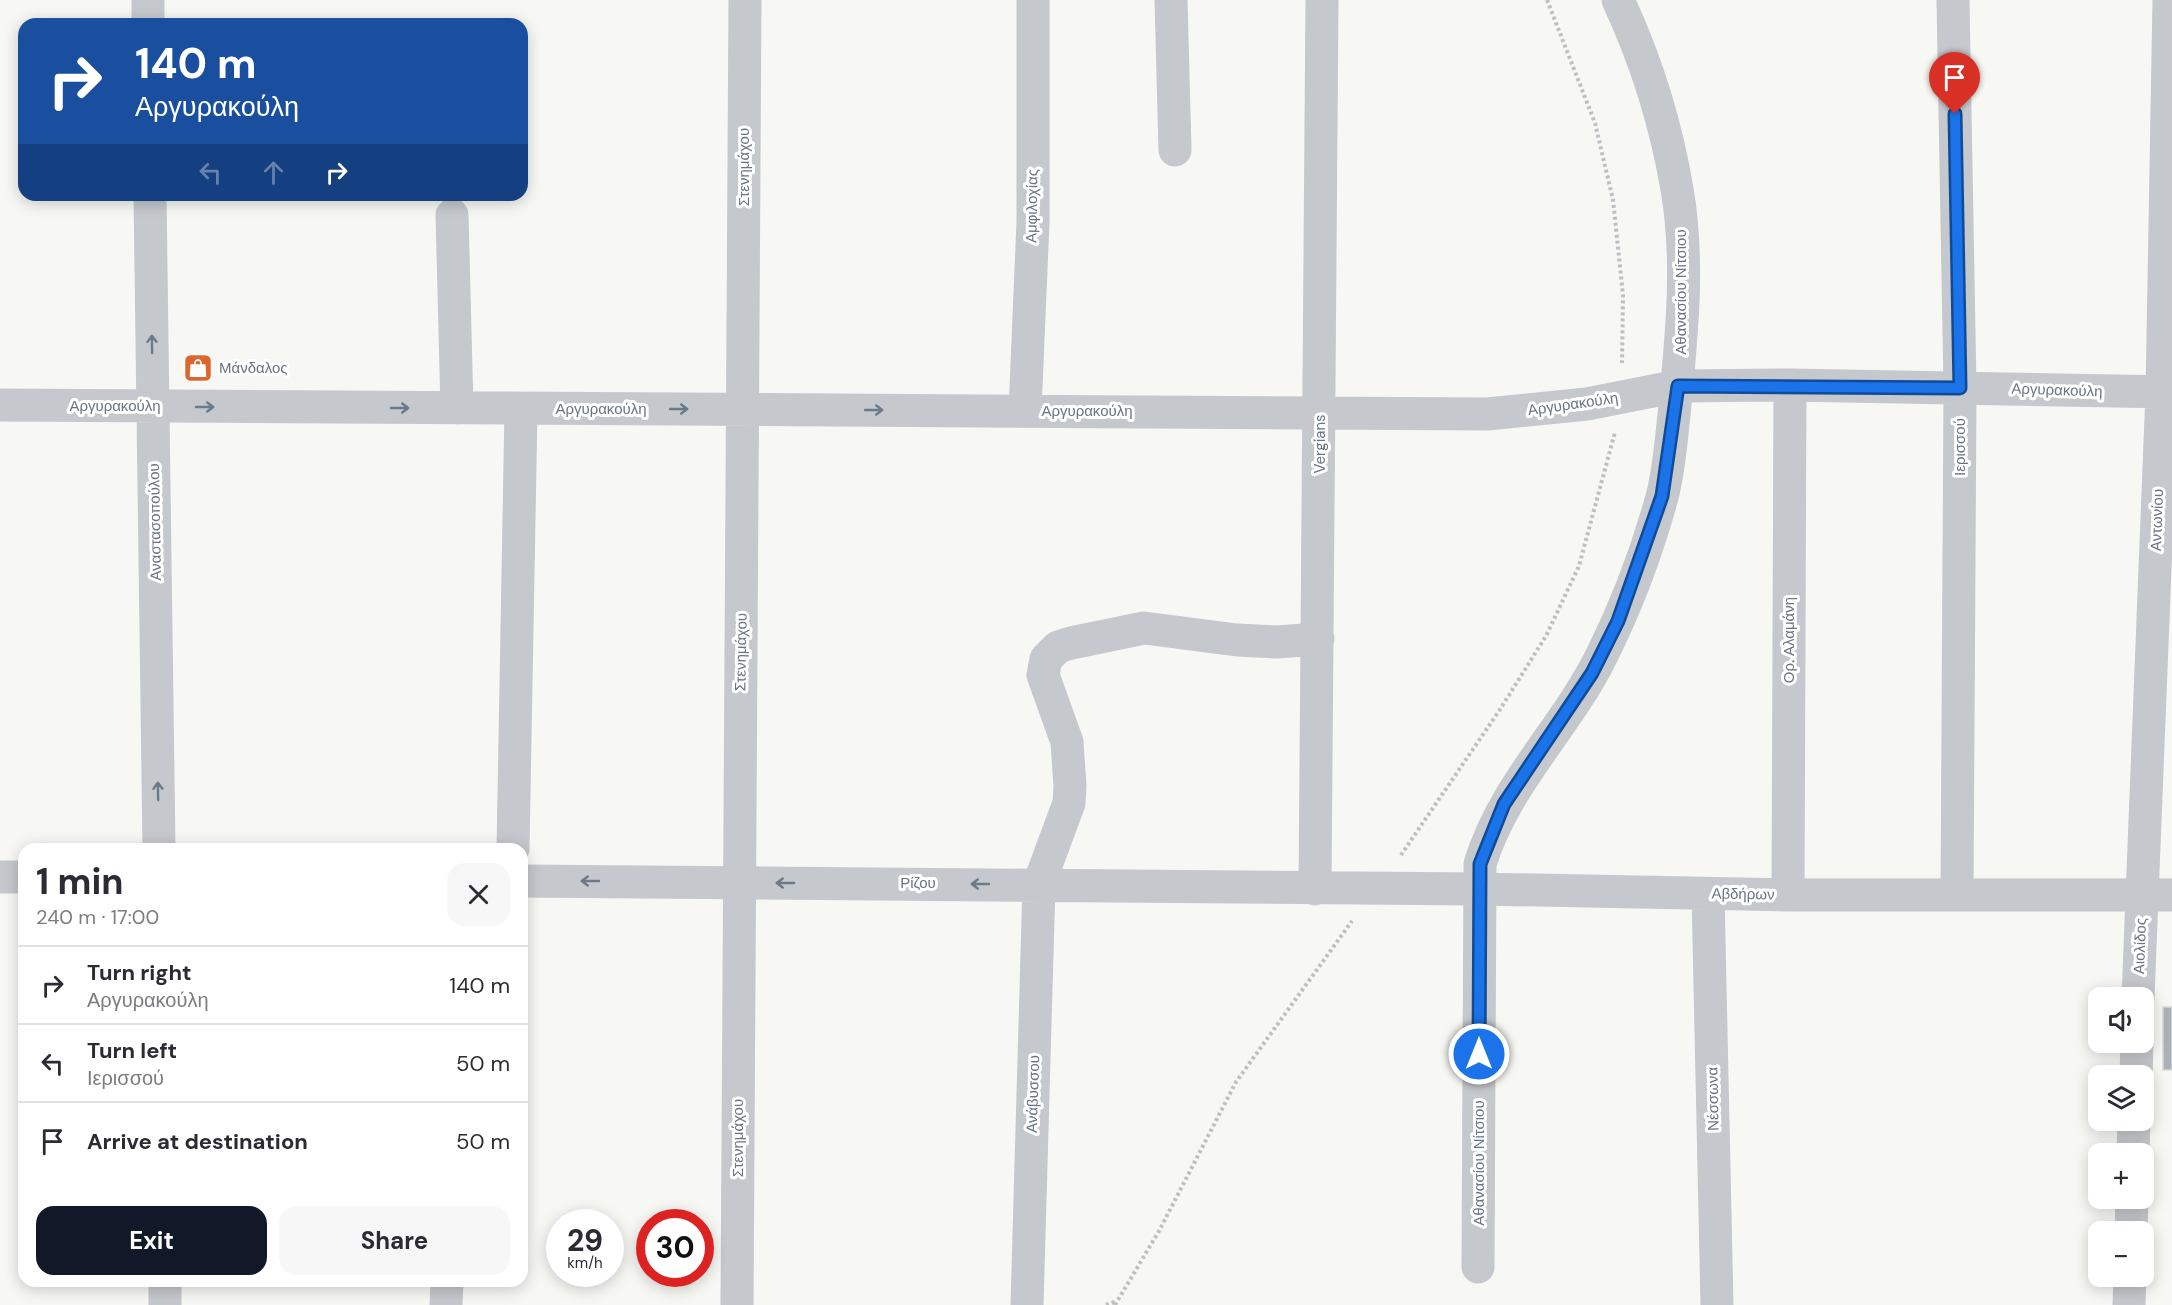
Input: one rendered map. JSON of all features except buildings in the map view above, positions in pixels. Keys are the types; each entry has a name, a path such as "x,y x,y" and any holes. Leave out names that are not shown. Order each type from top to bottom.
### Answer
{"street":[{"path":"148,0 148,18"},
{"name":"Στενημάχου","path":"737,1305 745,0"},
{"name":"Αμφιλοχίας","path":"1025,411 1033,222 1033,0"},
{"path":"1171,0 1175,150"},
{"name":"Vergians","path":"1315,889 1323,0"},
{"name":"Αθανασίου Νίτσιου","path":"1478,1267 1480,864 1504,804 1594,669 1618,621 1662,496 1678,386 1683,300 1678,191 1657,102 1618,0"},
{"name":"Ιερισσού","path":"1953,0 1960,388 1957,895"},
{"name":"Αντωνίου","path":"2157,895 2167,392 2169,0"},
{"name":"Αναστασοπούλου","path":"150,201 159,843"},
{"path":"452,215 457,408"},
{"name":"Αργυρακούλη","path":"0,405 1487,414 1557,408 1678,386 1790,385 2167,392"},
{"name":"Ορ. Αλαμάνη","path":"1788,895 1790,385"},
{"path":"513,843 521,408"},
{"name":"Ανάβυσσου","path":"1027,1305 1039,884 1069,803 1070,786 1066,742 1043,675 1049,653 1071,643 1144,628 1236,640 1277,642 1318,639"},
{"path":"0,877 18,878"},
{"name":"Ρίζου","path":"528,881 1039,884 1315,889"},
{"name":"Αβδήρων","path":"1315,889 1480,889 1788,895 2157,895"},
{"name":"Νέσσωνα","path":"1708,894 1717,1305"},
{"name":"Αιολίδος","path":"2140,987 2157,895"},
{"path":"165,1287 165,1305"},
{"path":"446,1305 447,1287"},
{"path":"2129,1305 2130,1287"}],"path":[{"path":"1106,1305 1116,1303 1159,1231 1236,1082 1317,966 1378,889 1501,708 1546,636 1579,566 1610,455 1622,397 1623,295 1613,200 1595,123 1547,0"}],"place":[{"name":"Μάνδαλος","path":"198,368"}],"route":[{"path":"1479,1054 1480,864 1486,843 1504,804 1592,673 1618,621 1662,496 1678,386 1960,388 1955,114"}]}
